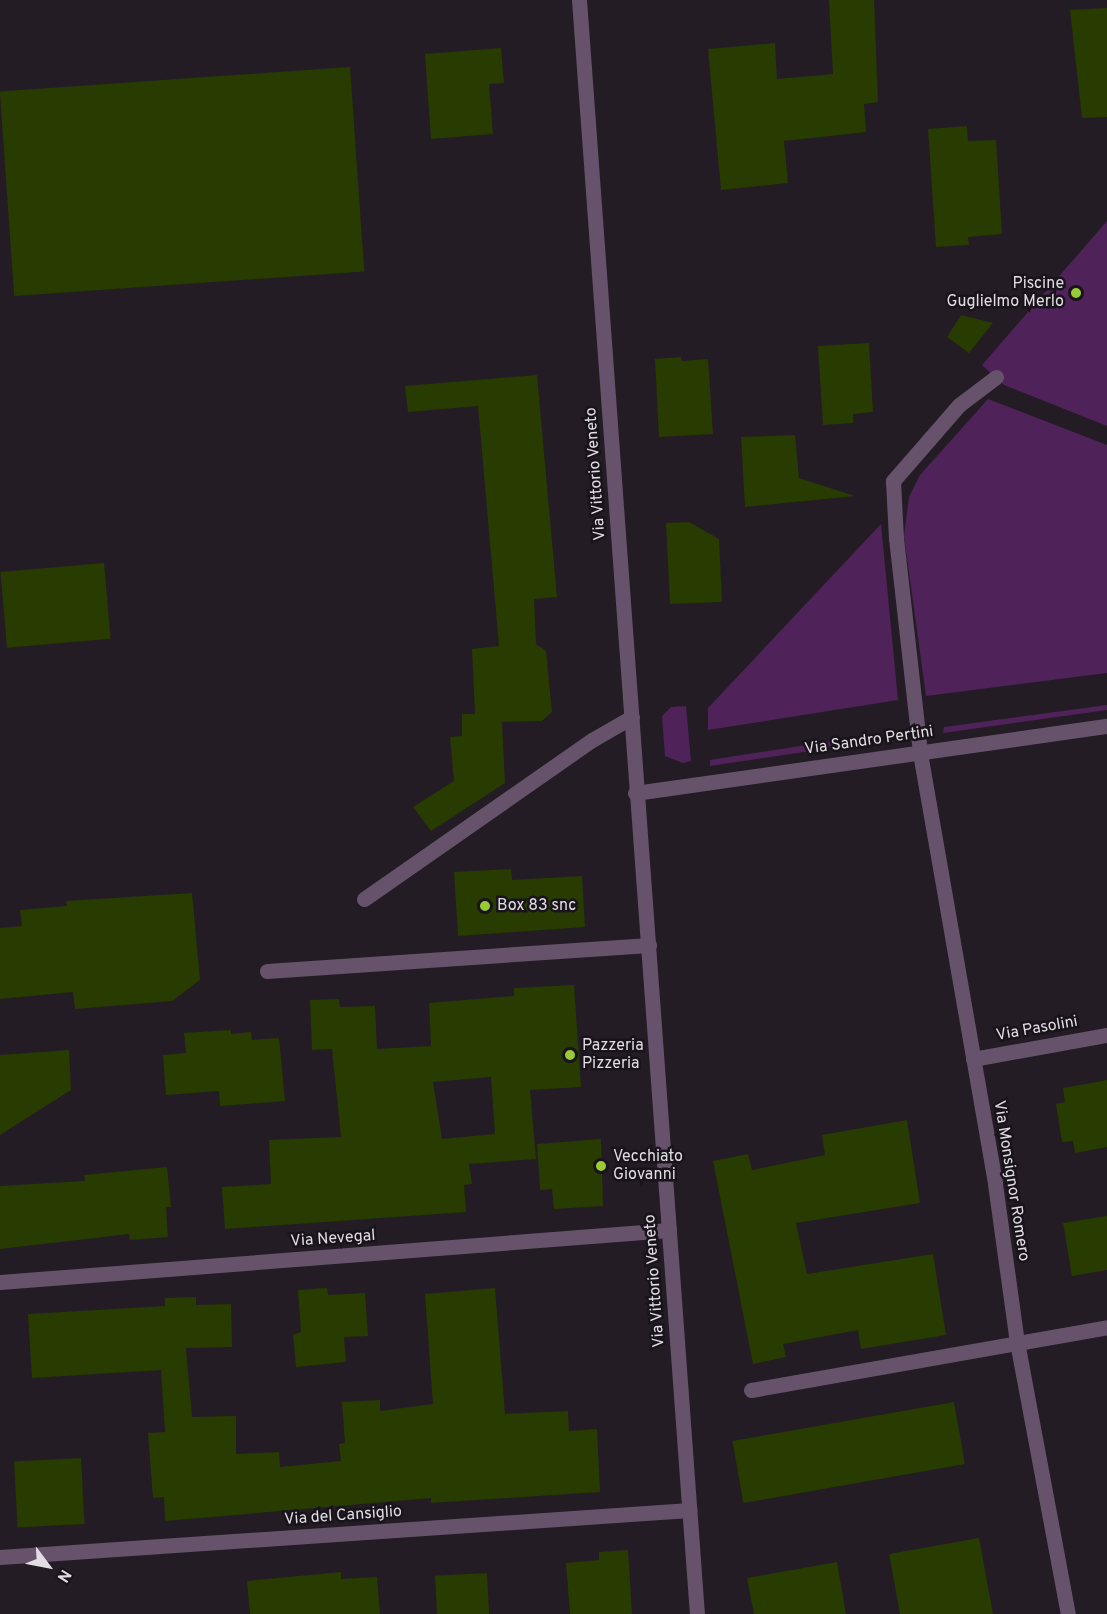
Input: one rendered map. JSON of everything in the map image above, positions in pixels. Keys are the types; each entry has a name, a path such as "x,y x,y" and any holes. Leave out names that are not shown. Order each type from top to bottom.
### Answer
{"street":[{"name":"Via Vittorio Veneto","path":"579,0 632,717 635,793 649,945 697,1614"},
{"name":"Via Monsignor Romero","path":"996,377 959,405 893,481 920,753 973,1059 1017,1342 1068,1614"},
{"path":"364,900 591,740 632,717"},
{"name":"Via Sandro Pertini","path":"635,793 1107,726"},
{"path":"267,971 649,945"},
{"name":"Via Pasolini","path":"973,1059 1107,1035"},
{"name":"Via Nevegal","path":"0,1282 669,1230"},
{"path":"751,1390 1107,1327"},
{"name":"Via del Cansiglio","path":"0,1557 689,1510"}],"shaded area":[{"name":"Piscine Guglielmo Merlo","path":"1107,221 1107,426 1004,385 982,365"},
{"path":"988,399 1107,445 1107,673 926,696 904,536 909,497 920,475"},
{"path":"881,524 898,700 708,730 708,708"},
{"path":"1107,705 1107,710 943,733 944,727"},
{"path":"686,706 691,761 683,763 665,756 662,716 671,707"},
{"path":"870,735 871,742 710,766 710,760"}],"building":[{"path":"829,0 874,0 878,102 864,104 866,132 784,141 788,183 721,190 708,49 775,43 777,79 833,74"},
{"path":"1107,8 1107,117 1082,118 1070,10"},
{"path":"501,48 504,83 489,84 493,134 431,139 425,54"},
{"path":"350,67 364,272 14,296 0,91"},
{"path":"967,126 968,141 996,140 1002,234 968,237 969,245 936,247 928,129"},
{"path":"961,315 993,323 969,353 947,337"},
{"path":"869,343 873,412 853,414 853,423 823,425 818,346"},
{"path":"681,357 682,361 708,359 713,434 659,437 655,359"},
{"path":"537,375 557,597 534,599 536,644 546,651 552,712 542,721 502,722 505,783 431,831 413,807 454,781 450,737 462,736 462,714 475,714 472,649 499,646 478,406 408,412 405,386"},
{"path":"795,435 799,478 855,496 745,507 741,437"},
{"path":"689,522 719,539 722,602 670,604 666,523"},
{"path":"104,563 111,639 7,648 0,572"},
{"path":"511,869 512,880 582,876 585,927 458,936 454,872"},
{"path":"192,893 200,980 172,1001 75,1009 73,992 0,999 0,928 22,926 20,910 67,906 66,901"},
{"path":"574,985 581,1087 530,1090 536,1159 469,1164 472,1184 464,1185 466,1212 225,1229 222,1187 271,1184 269,1140 341,1137 332,1049 312,1050 310,1000 339,999 340,1007 375,1006 377,1049 431,1046 429,1003 514,996 514,988","holes":["491,1077 495,1134 442,1139 433,1082"]},
{"path":"231,1030 231,1034 251,1032 252,1040 279,1038 285,1101 220,1106 219,1091 166,1095 163,1055 186,1053 184,1033"},
{"path":"69,1050 71,1090 0,1135 0,1055"},
{"path":"1107,1080 1107,1147 1075,1153 1073,1141 1062,1142 1056,1104 1065,1102 1063,1088"},
{"path":"907,1120 920,1203 796,1223 807,1274 933,1254 946,1335 861,1349 858,1330 783,1344 786,1357 753,1364 713,1161 748,1154 752,1170 825,1155 822,1135"},
{"path":"601,1139 603,1206 554,1209 552,1189 540,1190 537,1144"},
{"path":"167,1167 171,1207 166,1207 168,1237 130,1240 129,1234 0,1249 0,1186 85,1181 84,1175"},
{"path":"1107,1216 1107,1270 1072,1276 1063,1223"},
{"path":"327,1288 328,1295 365,1293 368,1336 344,1337 346,1362 296,1367 293,1335 301,1332 298,1290"},
{"path":"495,1288 505,1414 568,1411 569,1431 597,1429 600,1492 431,1503 431,1498 165,1521 164,1497 153,1498 148,1433 165,1432 161,1370 32,1378 28,1314 165,1306 165,1298 196,1297 196,1305 231,1304 232,1347 186,1348 192,1417 236,1416 236,1454 279,1452 280,1467 341,1461 339,1444 345,1443 342,1402 380,1400 380,1411 433,1404 425,1294"},
{"path":"954,1402 965,1464 743,1503 732,1441"},
{"path":"81,1458 84,1524 18,1527 14,1462"},
{"path":"979,1538 993,1614 900,1614 889,1554"},
{"path":"628,1550 632,1614 570,1614 566,1563 599,1560 599,1552"},
{"path":"837,1562 846,1614 754,1614 747,1578"},
{"path":"341,1572 341,1579 377,1577 380,1614 250,1614 247,1581"},
{"path":"487,1573 489,1614 437,1614 435,1576"}],"place":[{"name":"Piscine Guglielmo Merlo","path":"1076,293"},
{"name":"Box 83 snc","path":"485,906"},
{"name":"Pazzeria Pizzeria","path":"570,1055"},
{"name":"Vecchiato Giovanni","path":"601,1166"}]}
